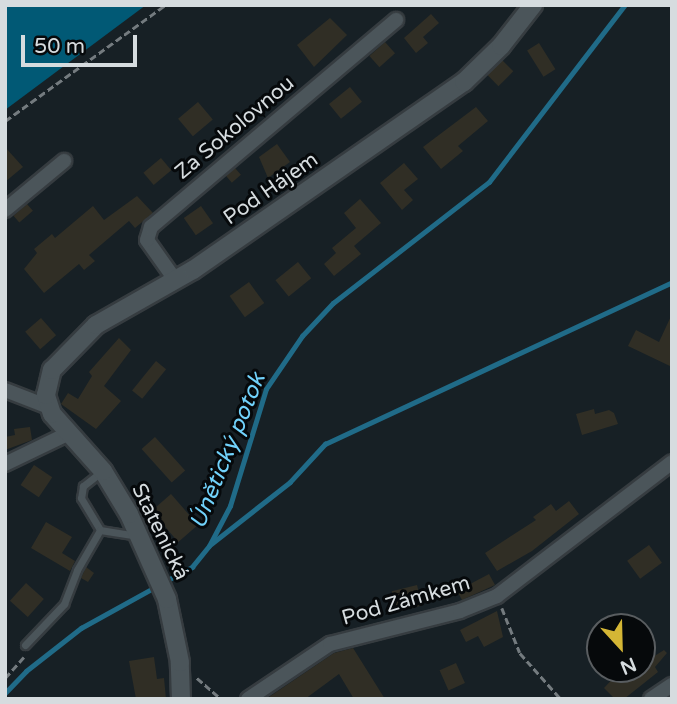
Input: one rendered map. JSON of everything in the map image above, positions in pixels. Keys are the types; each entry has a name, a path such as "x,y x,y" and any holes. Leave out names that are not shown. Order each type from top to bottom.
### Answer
{"street":[{"name":"Pod Hájem","path":"49,407 47,382 57,363 96,325 176,281 464,82 501,46 533,5"},
{"name":"Za Sokolovnou","path":"176,281 147,240 151,227 396,20"},
{"path":"5,210 64,161"},
{"path":"5,390 49,407"},
{"name":"Statenická","path":"49,407 103,471 140,536 167,599 180,662 181,699"},
{"path":"5,464 69,433"},
{"name":"Pod Zámkem","path":"248,699 330,644 460,611 497,596 672,462"},
{"path":"651,699 656,691 672,685"}],"lane":[{"path":"100,530 81,498 83,486 103,471"},
{"path":"100,530 140,536"},
{"path":"26,645 64,604 77,569 100,530"}],"path":[{"path":"5,121 165,5"},
{"path":"497,596 520,653 561,699"},
{"path":"180,662 220,699"}],"shaded area":[{"path":"5,5 146,5 5,110"}],"building":[{"path":"431,14 439,23 423,37 428,43 416,53 404,38"},
{"path":"330,18 347,35 314,67 297,45"},
{"path":"385,42 395,53 379,67 369,56"},
{"path":"539,43 555,69 544,77 527,50"},
{"path":"502,60 513,71 498,86 487,75"},
{"path":"350,87 362,102 341,119 329,104"},
{"path":"198,102 213,120 193,136 178,119"},
{"path":"476,107 488,121 458,146 463,151 441,169 423,147"},
{"path":"277,144 290,162 268,178 259,157"},
{"path":"5,147 23,167 5,182"},
{"path":"161,158 171,170 154,185 143,173"},
{"path":"404,163 418,179 404,190 413,200 402,210 380,183"},
{"path":"235,168 241,175 232,183 226,176"},
{"path":"137,196 153,213 135,228 129,221 89,255 95,261 84,270 79,264 44,293 24,269 37,253 34,249 52,234 55,238 93,206 104,220"},
{"path":"360,199 381,223 354,246 361,254 334,276 324,264 336,253 332,248 356,228 344,213"},
{"path":"27,204 33,211 19,223 13,216"},
{"path":"201,206 213,223 196,235 184,218"},
{"path":"298,262 311,278 289,297 275,280"},
{"path":"249,282 264,303 245,317 230,296"},
{"path":"672,314 672,367 628,346 636,330 659,342"},
{"path":"41,318 56,335 40,349 25,332"},
{"path":"119,338 131,350 104,386 121,401 96,429 61,404 68,393 78,399 92,376 89,372"},
{"path":"156,361 166,369 142,399 132,391"},
{"path":"594,409 595,414 609,410 614,413 618,424 582,435 576,414"},
{"path":"30,427 32,440 5,450 5,437 15,435 14,429"},
{"path":"155,437 185,470 172,482 142,449"},
{"path":"34,465 52,477 39,497 21,485"},
{"path":"171,494 198,525 178,542 151,511"},
{"path":"569,501 579,514 532,551 497,571 485,553 536,520 533,517 551,504 556,511"},
{"path":"46,522 72,537 62,553 75,561 70,571 31,548"},
{"path":"649,545 662,563 640,579 627,561"},
{"path":"86,567 94,573 88,582 81,578"},
{"path":"489,574 495,585 462,600 457,591"},
{"path":"26,583 44,599 28,617 10,601"},
{"path":"417,585 422,605 397,612 392,591"},
{"path":"497,611 503,637 484,647 478,636 466,642 460,630"},
{"path":"353,648 385,699 354,699 339,674 305,699 266,699 334,653"},
{"path":"664,650 667,653 656,666 656,655"},
{"path":"154,657 157,679 164,678 166,699 136,699 129,661"},
{"path":"456,663 465,683 449,690 440,670"},
{"path":"609,683 644,683 624,699 615,699 604,688"}],"waterway":[{"name":"Únětický potok","path":"164,582 192,567 209,546 230,506 266,389 302,336 333,303 489,182 625,5"},
{"path":"211,544 290,482 325,444 672,282"},
{"name":"Únětický potok","path":"5,693 26,671 81,628 157,586"}]}
